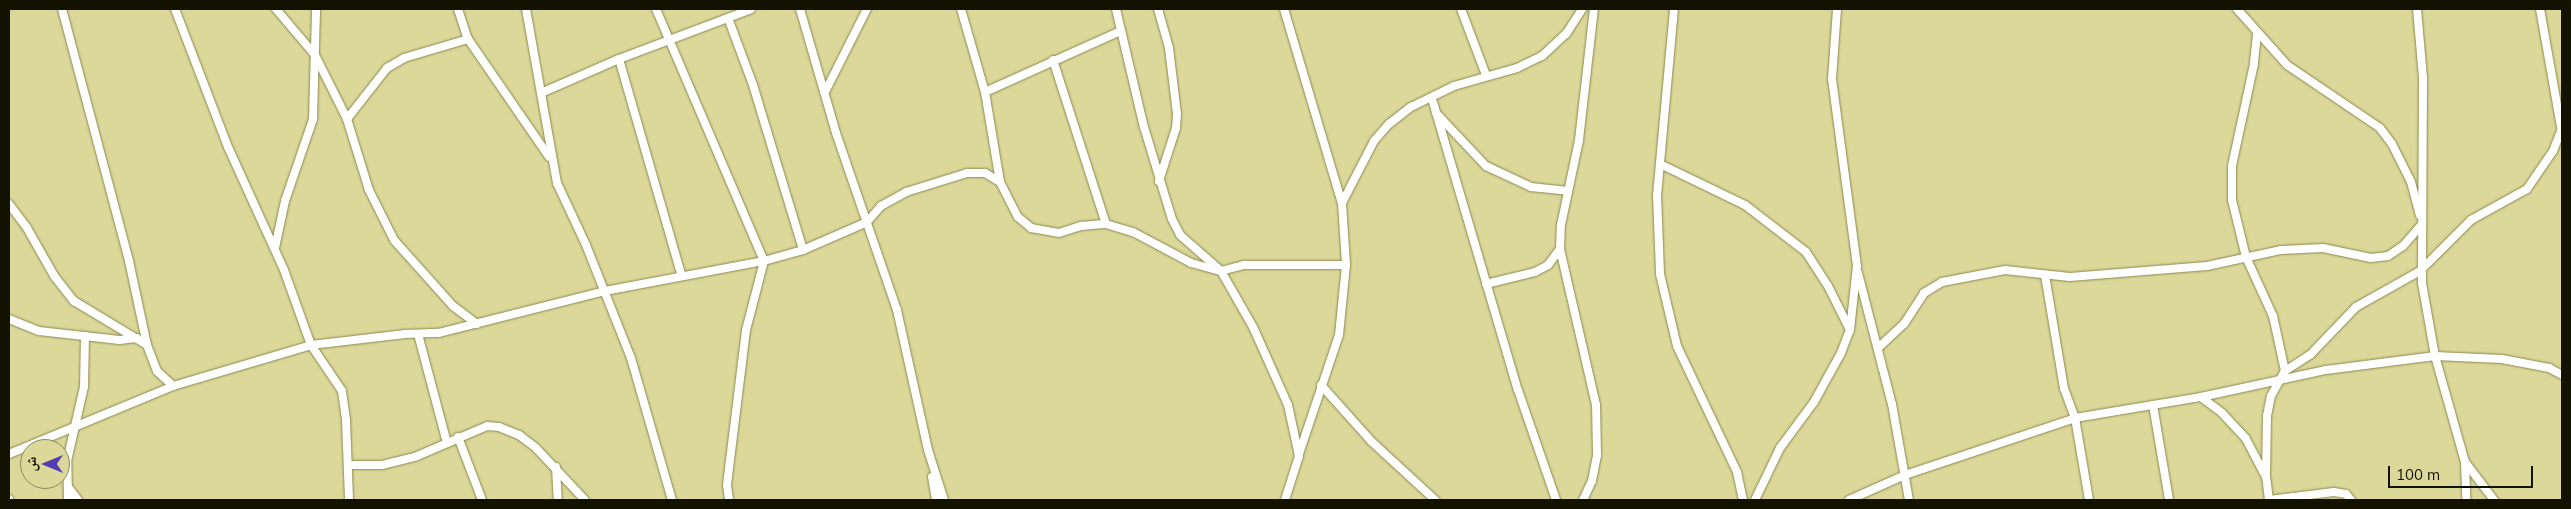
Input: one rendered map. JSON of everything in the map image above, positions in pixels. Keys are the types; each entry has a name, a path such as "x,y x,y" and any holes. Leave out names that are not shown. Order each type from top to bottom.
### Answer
{"street":[{"path":"62,9 128,261 147,345 157,371 173,386"},
{"path":"175,9 228,147 275,248 312,346 342,391 349,500"},
{"path":"276,9 315,55 347,119 370,190 394,240 453,306 477,324"},
{"path":"275,248 285,201 313,119 316,9"},
{"path":"458,9 468,39 551,159"},
{"path":"526,9 551,159 564,201 605,291 631,358 672,500"},
{"path":"656,9 731,177 764,261 746,330 728,485 729,500"},
{"path":"541,93 619,59 751,9"},
{"path":"800,9 836,133 897,310 928,450 936,500"},
{"path":"825,92 867,9"},
{"path":"961,9 985,92 1000,182 1018,217 1031,228 1059,233 1081,226 1106,224 1133,232 1192,263 1221,271 1244,265 1346,265"},
{"path":"1116,9 1159,181 1180,235 1221,271 1274,369 1288,405 1299,456"},
{"path":"1158,9 1169,48 1177,114 1176,128 1159,181"},
{"path":"1284,9 1342,203 1346,265 1339,335 1321,385 1285,500"},
{"path":"1461,9 1486,76"},
{"path":"1342,203 1374,141 1389,124 1421,102 1454,86 1517,68 1542,56 1566,34 1582,9"},
{"path":"1583,500 1592,481 1597,455 1596,404 1560,249 1561,225 1578,140 1594,9"},
{"path":"1674,9 1660,164 1657,232 1660,274 1670,325 1684,362 1737,472 1743,500"},
{"path":"1837,9 1832,79 1857,266 1878,348 1909,500"},
{"path":"2237,9 2257,34 2287,65 2312,85 2380,128 2392,144 2411,182 2422,224"},
{"path":"2417,9 2423,78 2420,271 2435,356 2465,462 2466,500"},
{"path":"2285,371 2310,355 2356,307 2420,271 2471,220 2527,189 2553,151 2562,131 2540,9"},
{"path":"728,18 753,85 803,250"},
{"path":"985,92 1121,31"},
{"path":"2257,34 2254,64 2232,166 2232,200 2246,257 2272,316 2285,371 2271,396 2267,416 2266,477 2269,500 2334,492 2346,494 2351,500"},
{"path":"347,119 387,68 404,58 468,39"},
{"path":"619,59 681,274"},
{"path":"1053,60 1106,224"},
{"path":"1421,102 1433,102"},
{"path":"1433,102 1437,114 1486,166 1531,187 1568,190"},
{"path":"1433,102 1486,284 1556,500"},
{"path":"1660,164 1745,205 1806,252 1828,286 1850,330"},
{"path":"9,454 173,386 312,346 439,333 681,274 764,261 803,250 867,222 881,206 906,192 952,177 985,173 1000,182"},
{"path":"9,204 27,228 55,277 74,301 147,345"},
{"path":"1878,348 1904,324 1924,293 1942,282 2005,270 2070,277 2207,266 2281,250 2323,248 2371,258 2388,256 2403,246 2422,224"},
{"path":"1486,284 1535,272 1548,265 1560,249"},
{"path":"1755,500 1780,448 1814,402 1850,330 1857,266"},
{"path":"2045,275 2064,388 2075,418 2089,500"},
{"path":"9,319 39,331 119,340 137,338"},
{"path":"418,334 447,443"},
{"path":"70,450 84,387 85,336"},
{"path":"1849,500 1905,474 2075,418 2201,397 2373,362 2435,356 2502,360 2549,368 2562,375"},
{"path":"1321,385 1372,442 1435,500"},
{"path":"2201,397 2222,413 2246,439 2266,477"},
{"path":"2153,405 2169,500"},
{"path":"348,465 382,465 417,456 487,426 499,427 519,435 556,467 585,500"},
{"path":"458,437 482,500"},
{"path":"928,450 944,500"},
{"path":"2465,462 2494,500"},
{"path":"556,467 558,500"},
{"path":"70,489 78,500"}]}
